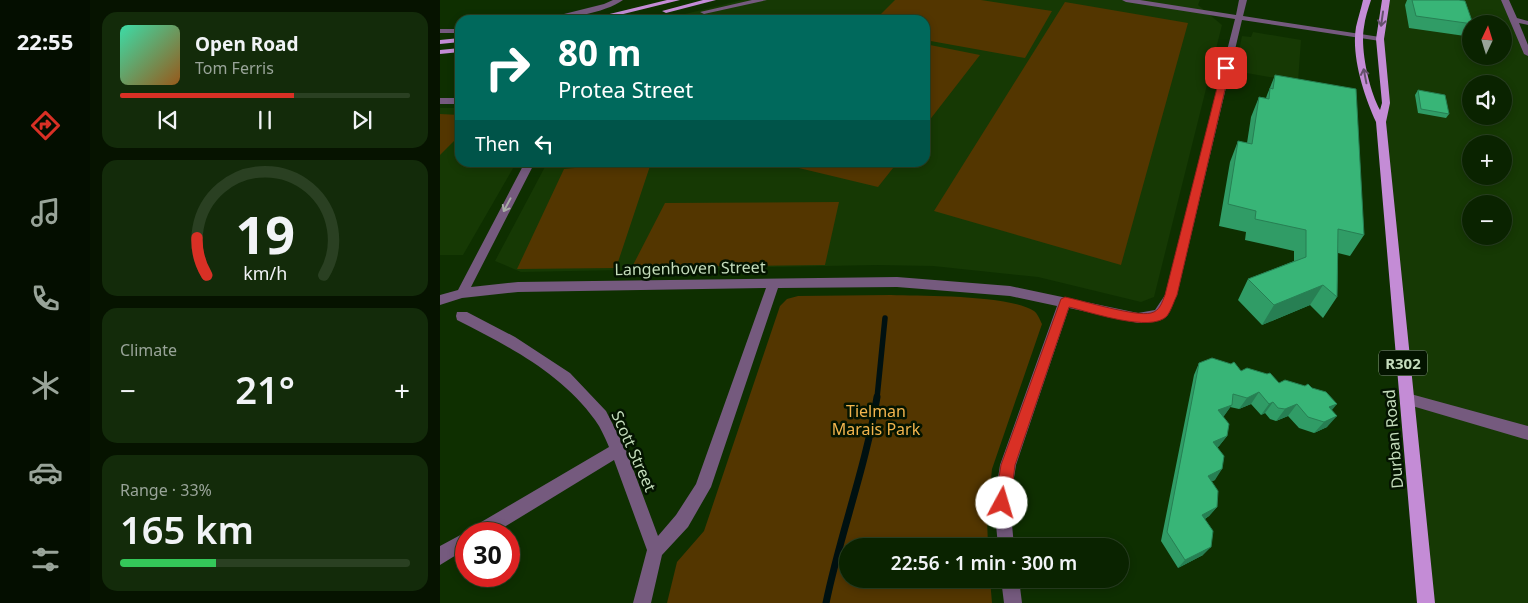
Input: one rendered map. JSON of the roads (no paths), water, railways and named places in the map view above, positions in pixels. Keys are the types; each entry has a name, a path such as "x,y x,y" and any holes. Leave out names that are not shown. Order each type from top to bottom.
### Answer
{"main road":[{"path":"611,15 676,0"},
{"path":"648,15 712,0"},
{"name":"Durban Road","path":"1367,0 1359,36 1359,46 1370,100 1381,122"},
{"name":"Durban Road","path":"1386,0 1380,39 1386,103 1381,122 1426,603"},
{"path":"440,42 455,40"},
{"path":"440,52 455,50"}],"street":[{"path":"704,12 762,0"},
{"path":"1126,0 1380,39"},
{"path":"1238,17 1243,0"},
{"path":"1505,0 1528,54"},
{"path":"563,15 617,1"},
{"name":"Langenhoven Street","path":"440,300 462,293 518,287 898,282 1010,291 1138,318 1153,318 1162,313 1171,295 1238,17"},
{"path":"1514,20 1528,22"},
{"path":"440,31 455,31"},
{"path":"440,102 455,101"},
{"path":"462,293 527,167"},
{"path":"642,603 656,550 677,530 692,510 703,487 774,283"},
{"path":"1005,538 1002,503 1008,465 1065,302"},
{"name":"Scott Street","path":"462,316 510,341 565,377 601,416 618,450 656,550"},
{"path":"1407,399 1528,433"},
{"path":"497,522 618,450"},
{"path":"440,556 455,547"},
{"path":"1011,588 1013,603"}],"waterway":[{"path":"877,398 885,318"},
{"path":"826,603 860,475 877,397"}],"park label":[{"name":"Tielman Marais Park","path":"876,420"}]}
